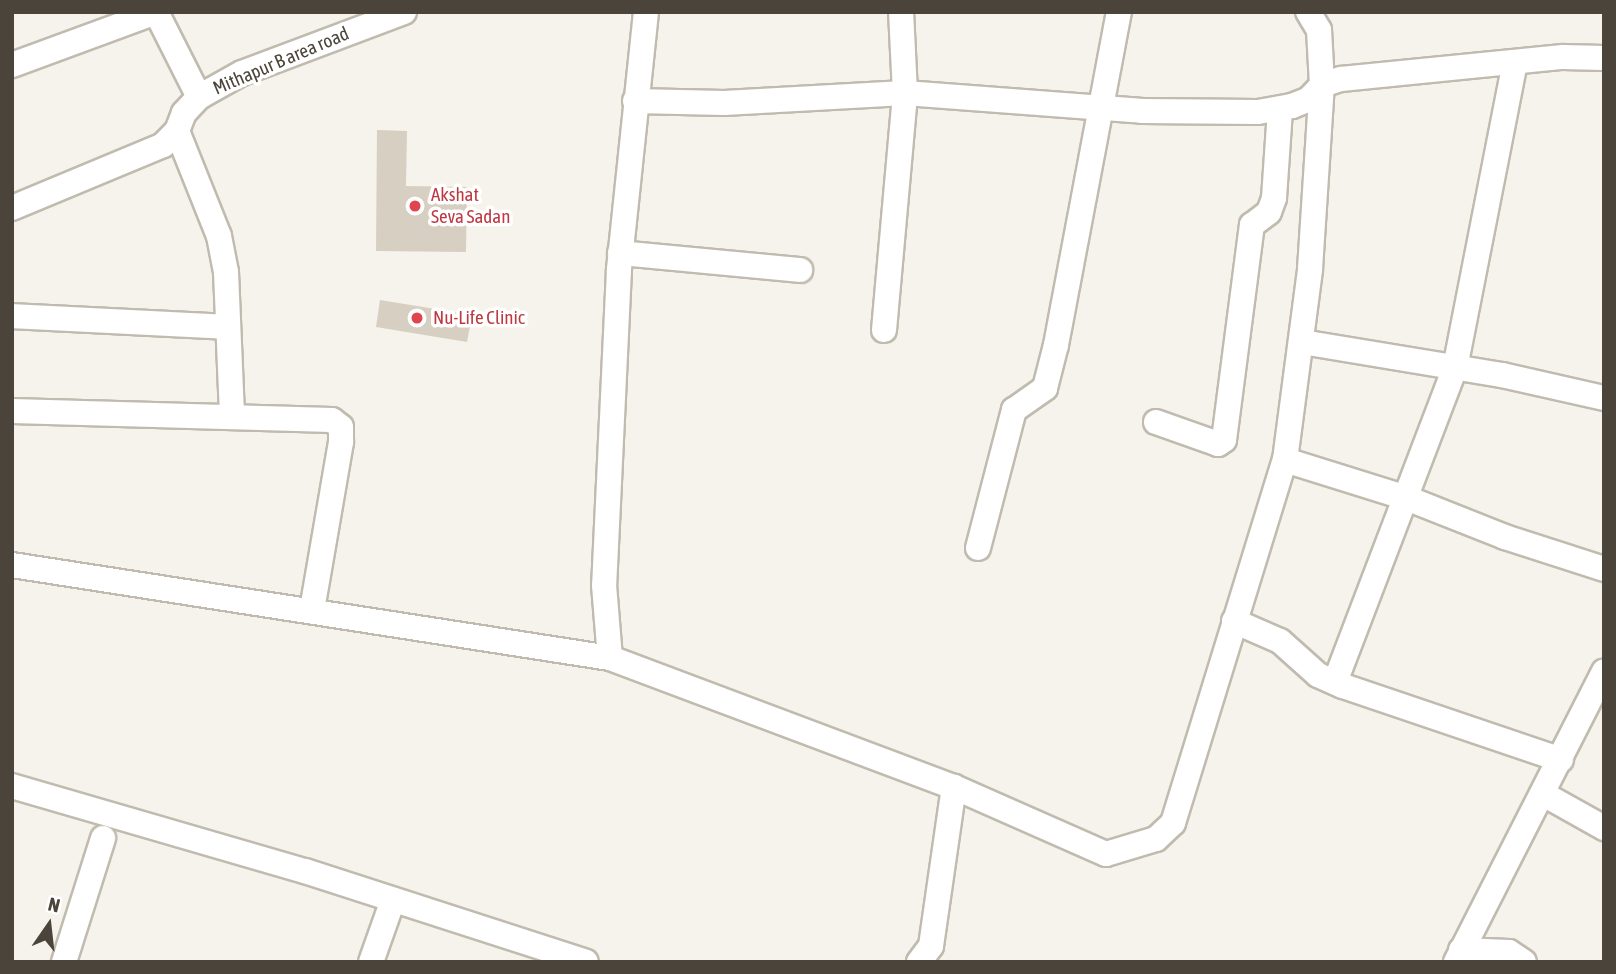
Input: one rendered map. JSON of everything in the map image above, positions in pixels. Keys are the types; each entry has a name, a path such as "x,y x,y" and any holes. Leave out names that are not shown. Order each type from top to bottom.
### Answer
{"street":[{"path":"12,65 156,12 199,97 184,113 177,131 153,150 12,208"},
{"name":"Mithapur B area road","path":"199,97 242,73 404,12"},
{"path":"610,658 605,557 621,253 646,12"},
{"path":"884,330 905,93 901,12"},
{"path":"978,548 1014,410 1045,388 1104,109 1119,12"},
{"path":"12,565 610,658 954,787 1106,854 1156,839 1173,822 1184,794 1234,621 1285,460 1302,342 1322,85 1319,30 1308,12"},
{"path":"635,101 724,103 905,93 1104,109 1280,110 1309,99 1322,85 1341,79 1563,57 1604,58"},
{"path":"1335,682 1455,368 1515,63"},
{"path":"1156,422 1218,444 1224,440 1252,225 1269,212 1274,198 1280,110"},
{"path":"177,131 219,236 226,272 232,416"},
{"path":"621,253 800,270"},
{"path":"12,316 228,327"},
{"path":"1302,342 1455,368 1604,398"},
{"path":"12,411 332,420 341,428 312,610"},
{"path":"1285,460 1404,497 1505,537 1604,569"},
{"path":"1234,621 1280,641 1318,674 1335,682 1561,760"},
{"path":"1458,956 1545,795 1561,760 1596,702 1604,671"},
{"path":"12,786 393,900 586,962"},
{"path":"919,962 931,946 954,787"},
{"path":"1545,795 1604,828"},
{"path":"64,962 103,838"},
{"path":"370,962 393,900"},
{"path":"1458,956 1509,952 1524,962"}],"building":[{"path":"377,130 407,131 406,186 467,187 466,252 376,251"},
{"path":"380,300 472,315 467,342 376,327"}],"place":[{"name":"Akshat Seva Sadan","path":"415,206"},
{"name":"Nu-Life Clinic","path":"417,318"}]}
